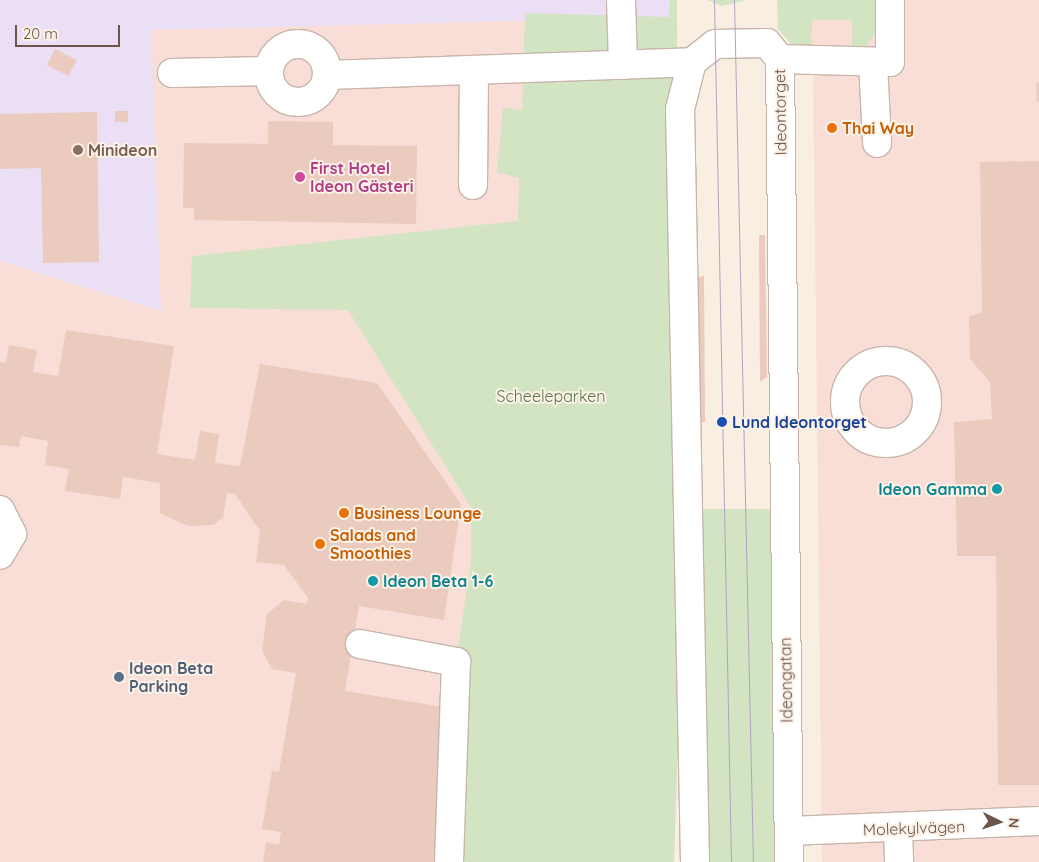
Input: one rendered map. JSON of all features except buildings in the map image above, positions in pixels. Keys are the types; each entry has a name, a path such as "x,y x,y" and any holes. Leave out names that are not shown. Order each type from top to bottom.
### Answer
{"street":[{"path":"620,0 622,65"},
{"path":"877,143 882,63 890,0"},
{"name":"Ideontorget","path":"692,62 715,44 767,42 780,59 783,498"},
{"path":"298,43 322,56 327,75 314,98 292,102 274,90 268,71 277,51 298,43"},
{"path":"780,59 882,63"},
{"path":"327,75 474,72 692,62 680,109 695,862"},
{"path":"172,72 268,71"},
{"path":"473,185 474,72"},
{"name":"Ideongatan","path":"783,498 790,831 789,862"},
{"path":"0,510 12,534 0,555"},
{"path":"360,644 456,662 449,862"},
{"name":"Molekylvägen","path":"790,831 898,830 1039,821"},
{"path":"898,830 899,862"}],"shaded area":[{"name":"Minideon","path":"0,0 670,0 669,17 151,30 161,311 0,261"},
{"path":"670,0 677,0 678,742 674,862 0,862 0,261 25,267 150,19 669,17"},
{"path":"786,0 1039,0 1039,862 822,862 813,60"}],"green space":[{"name":"Scheeleparken","path":"670,0 677,0 678,742 674,862 449,862 456,662 471,561 471,507 348,310 190,308 192,256 518,221 519,178 497,172 503,107 522,110 525,13 669,17"},
{"path":"707,0 746,0 722,6"},
{"path":"777,0 876,0 875,33 866,46 852,46 852,20 812,20 811,46 791,44 778,29"},
{"path":"696,509 772,509 775,862 706,862"}],"tram line":[{"path":"714,0 731,862"},
{"path":"734,0 753,862"}],"place":[{"name":"Thai Way","path":"832,128"},
{"name":"Minideon","path":"78,150"},
{"name":"First Hotel Ideon Gästeri","path":"300,177"},
{"name":"Lund Ideontorget","path":"722,422"},
{"name":"Ideon Gamma","path":"997,489"},
{"name":"Business Lounge","path":"344,513"},
{"name":"Salads and Smoothies","path":"320,544"},
{"name":"Ideon Beta 1-6","path":"373,581"},
{"name":"Ideon Beta Parking","path":"119,677"}]}
